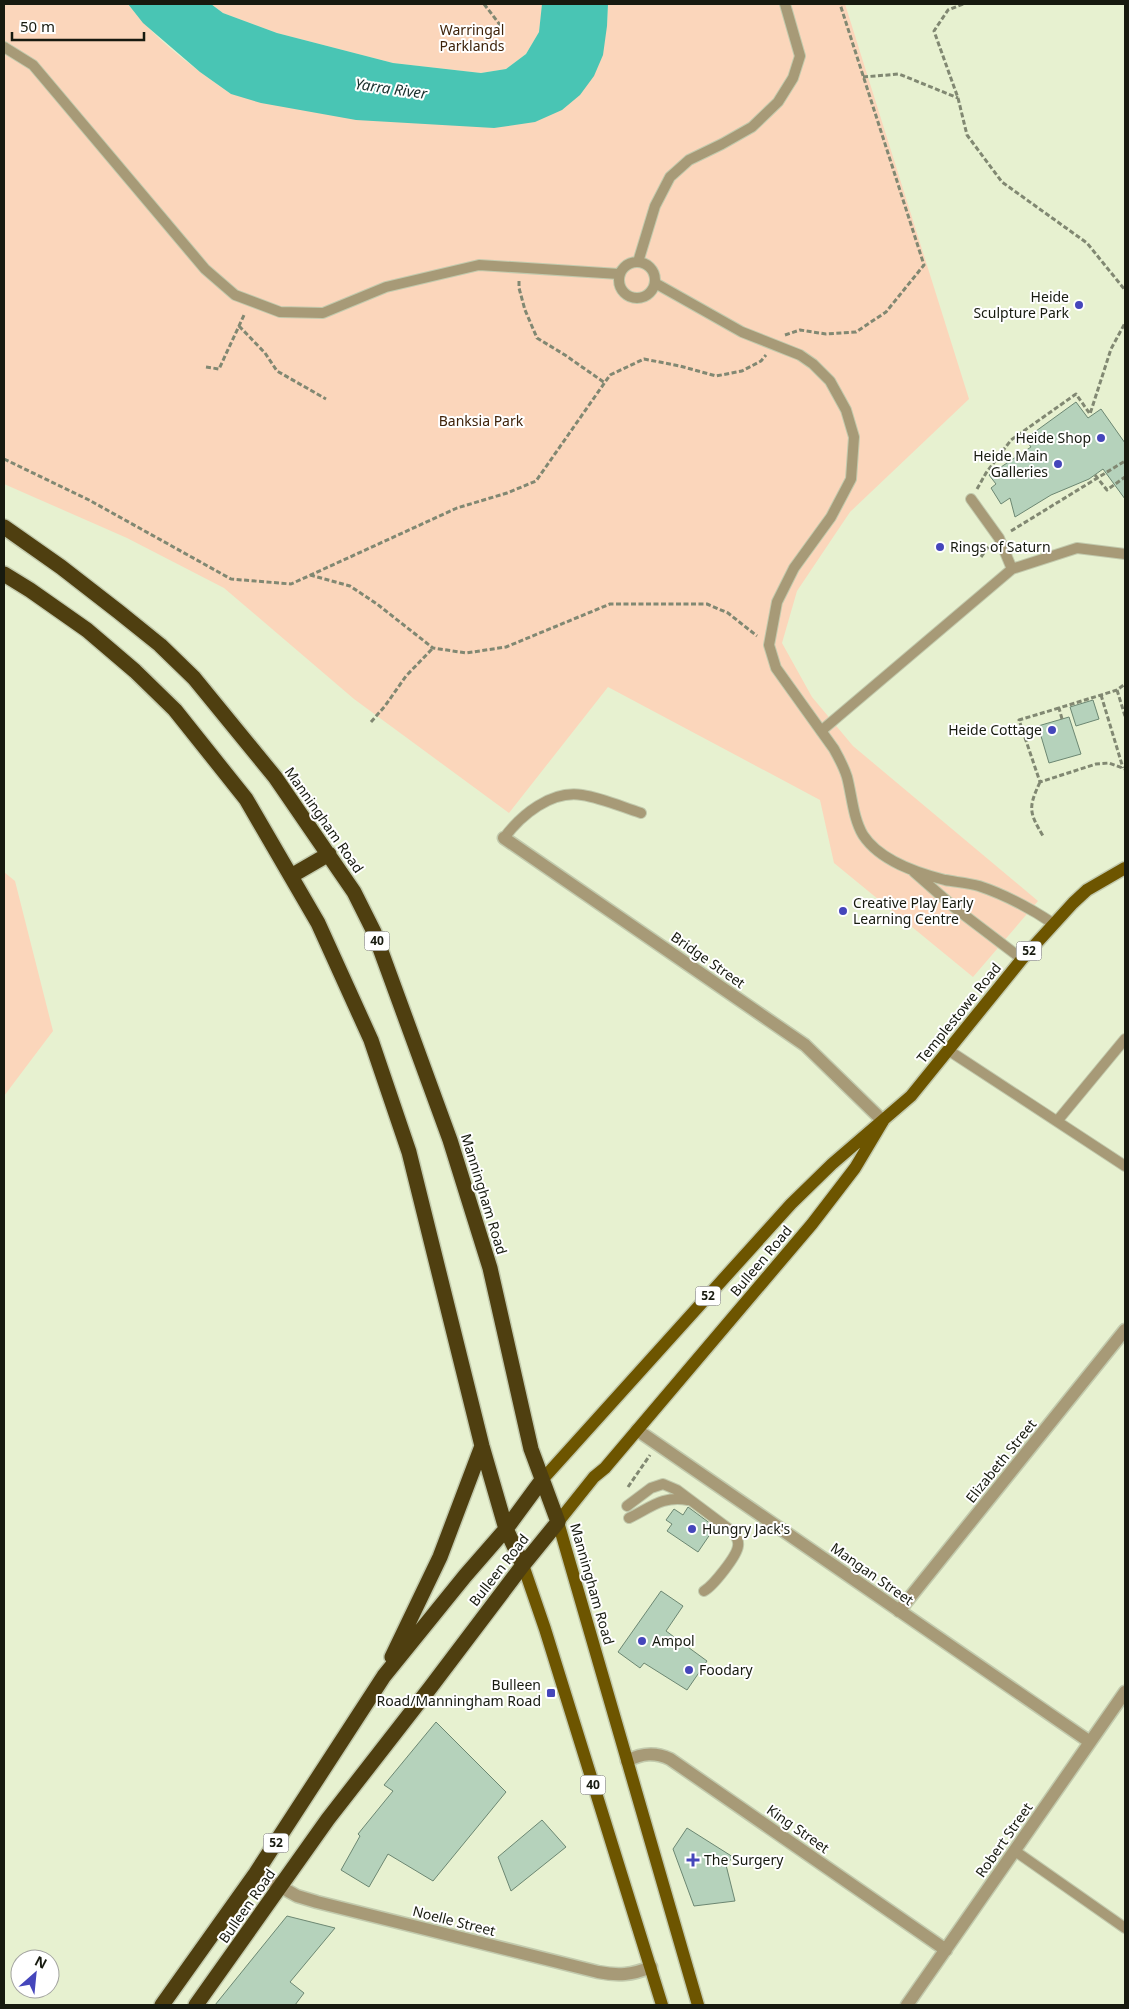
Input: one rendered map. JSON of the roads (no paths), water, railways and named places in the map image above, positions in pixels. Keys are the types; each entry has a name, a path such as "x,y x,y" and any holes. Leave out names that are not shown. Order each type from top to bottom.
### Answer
{"highway":[{"name":"Manningham Road","path":"4,527 61,567 160,645 194,678 275,777 330,854 354,892 374,932 450,1140 490,1268 530,1449 558,1522"},
{"name":"40","path":"4,574 87,630 135,671 175,710 246,799 322,930 371,1040 409,1152 482,1446 506,1529 523,1565"},
{"path":"291,876 330,854"},
{"name":"Bulleen Road","path":"384,1676 410,1617 440,1557 482,1446"},
{"name":"Bulleen Road","path":"162,2005 256,1873 384,1676 460,1582 506,1529 542,1480"},
{"name":"Bulleen Road","path":"196,2005 328,1819 558,1522"}],"main road":[{"name":"Templestowe Road","path":"883,1121 911,1096 1022,960 1054,924 1087,890 1125,868"},
{"name":"Bulleen Road","path":"558,1522 594,1477 606,1468 812,1224 855,1168 883,1121"},
{"name":"Bulleen Road","path":"542,1480 791,1204 832,1164 883,1121"},
{"name":"Manningham Road","path":"558,1522 698,2005"},
{"name":"40","path":"523,1565 545,1629 662,2005"}],"street":[{"name":"Bridge Street","path":"504,838 805,1046 883,1121"},
{"name":"Elizabeth Street","path":"899,1610 1125,1330"},
{"name":"Mangan Street","path":"637,1430 1090,1742"},
{"name":"Robert Street","path":"907,2005 1125,1692"},
{"name":"King Street","path":"627,1761 638,1755 652,1754 670,1759 946,1950"},
{"name":"Noelle Street","path":"256,1873 297,1896 598,1972 622,1975 636,1974 651,1967"}],"lane":[{"path":"638,262 655,206 670,177 690,160 752,127 778,102 792,78 800,56 785,4"},
{"path":"4,48 33,65 205,269 235,295 280,312 323,312 386,287 479,265 619,274"},
{"path":"638,262 653,271 655,283 650,294 644,297 632,298 622,292 618,280 619,274 627,265 638,262"},
{"path":"655,283 742,332 800,355 813,364 830,381 846,410 854,437 851,479 831,517 794,568 776,602 769,645 776,668 834,749 846,775 862,834 870,844 880,853 910,870 1022,960"},
{"path":"971,499 999,538 1012,569"},
{"path":"821,731 1012,569 1077,548 1125,554"},
{"path":"504,838 526,812 560,796 581,794 641,813"},
{"path":"910,870 944,880 977,885 1002,894 1033,910 1054,924"},
{"path":"1058,1120 1125,1039"},
{"path":"948,1050 1058,1120 1125,1166"},
{"path":"627,1506 651,1488 663,1484 677,1490 733,1532 738,1540 737,1550 713,1585 704,1591"},
{"path":"629,1518 665,1499 690,1500"},
{"path":"1015,1851 1125,1928"}],"water":[{"name":"Yarra River","path":"128,4 211,4 223,13 277,33 393,63 481,73 506,69 526,54 539,32 542,4 608,4 603,55 594,76 580,95 562,110 535,122 494,128 356,120 261,103 231,94 200,72 143,23"}],"place":[{"name":"Heide Sculpture Park","path":"1079,305"},
{"name":"Heide Shop","path":"1101,438"},
{"name":"Heide Main Galleries","path":"1058,464"},
{"name":"Rings of Saturn","path":"940,547"},
{"name":"Heide Cottage","path":"1052,730"},
{"name":"Creative Play Early Learning Centre","path":"843,911"},
{"name":"Hungry Jack's","path":"692,1529"},
{"name":"Ampol","path":"642,1641"},
{"name":"Foodary","path":"689,1670"},
{"name":"Bulleen Road/Manningham Road","path":"551,1693"},
{"name":"The Surgery","path":"693,1860"}],"park label":[{"name":"Warringal Parklands","path":"472,38"},
{"name":"Banksia Park","path":"481,421"}]}
